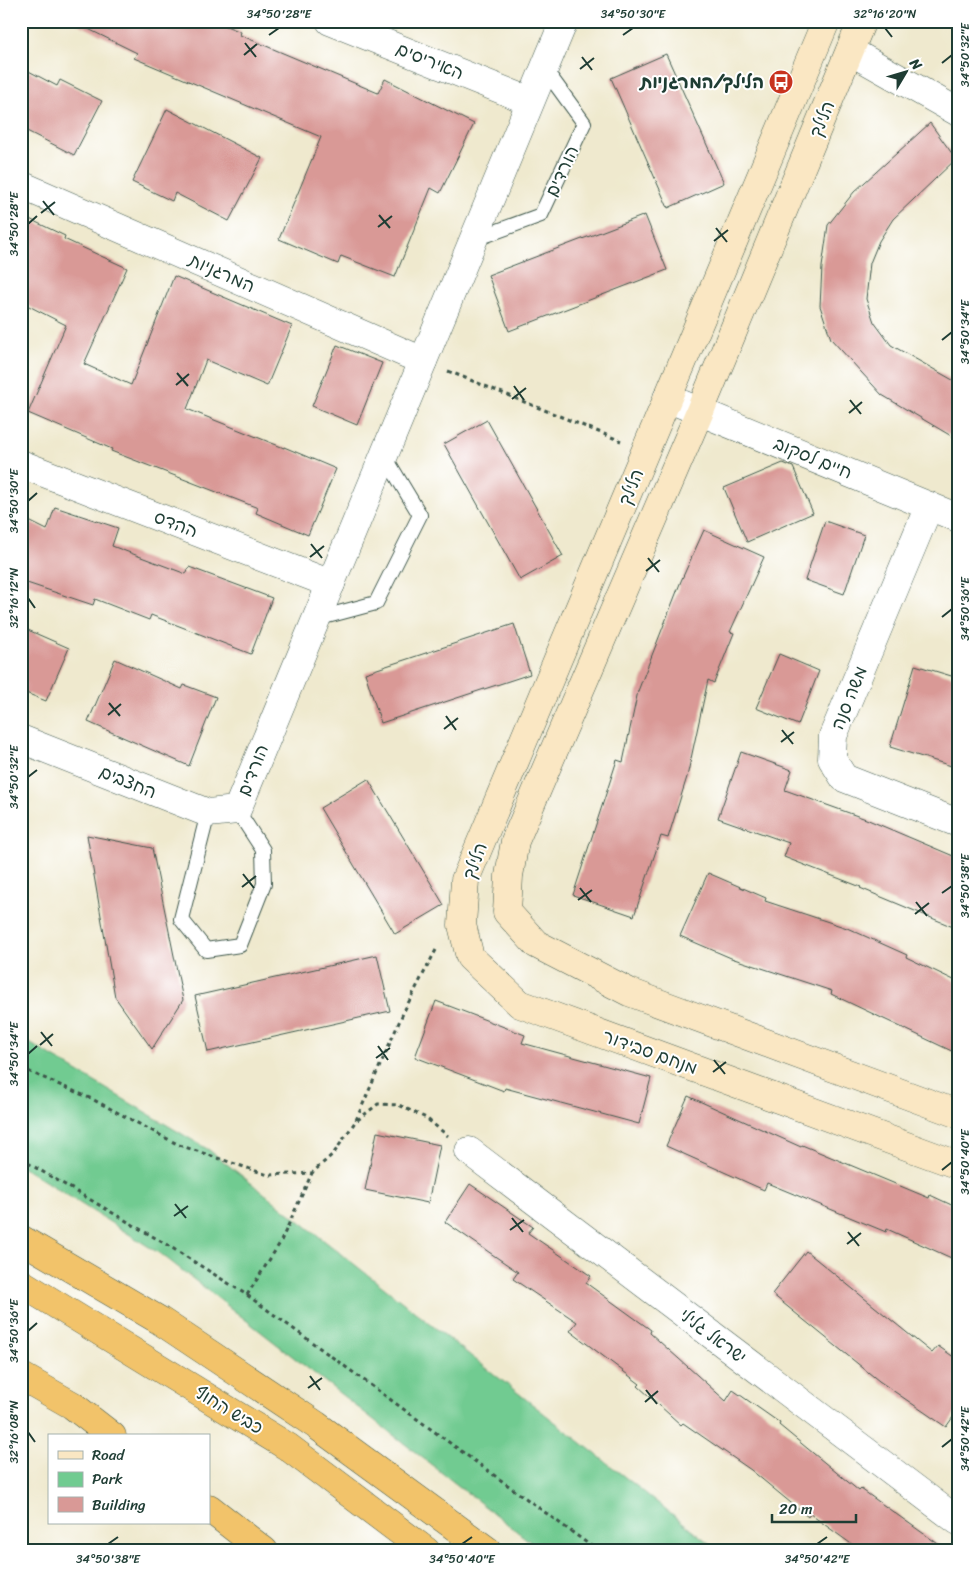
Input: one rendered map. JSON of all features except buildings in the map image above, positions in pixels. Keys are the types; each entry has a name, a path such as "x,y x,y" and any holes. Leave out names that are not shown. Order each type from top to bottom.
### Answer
{"highway":[{"path":"21,1239 159,1320 316,1425 488,1551"},
{"name":"כביש החוף","path":"21,1283 288,1447 426,1551"},
{"path":"21,1376 72,1406 109,1434"},
{"path":"210,1509 262,1551"}],"street":[{"name":"האיריסים","path":"330,21 530,101"},
{"name":"הורדים","path":"237,810 564,21"},
{"name":"הלילך","path":"470,958 462,925 465,880 647,451 667,398 826,21"},
{"name":"הלילך","path":"862,21 700,411 515,841 509,876 507,912 536,944 629,992 958,1114"},
{"path":"850,51 958,112"},
{"name":"המרגניות","path":"21,185 423,362"},
{"name":"חיים לסקוב","path":"667,398 958,518"},
{"name":"ההדס","path":"21,464 331,584"},
{"name":"משה סנה","path":"929,506 833,736 832,759 844,778 958,823"},
{"name":"החצבים","path":"21,739 208,813 237,810"},
{"name":"מנחם סבידור","path":"470,958 520,1004 958,1165"},
{"name":"ישראל גלילי","path":"469,1151 958,1521"}],"lane":[{"name":"הורדים","path":"473,240 541,215 584,123 544,68"},
{"path":"316,618 376,603 420,515 384,455"},
{"name":"הורדים","path":"208,813 181,919 206,950 240,945 264,884 263,850 237,810"}],"path":[{"path":"423,362 647,451"},
{"path":"247,1295 280,1243 312,1173 334,1153 355,1122 404,1011 437,948 470,958"},
{"path":"21,1068 92,1099 179,1145 268,1176 312,1173"},
{"path":"355,1122 378,1104 399,1104 426,1118 469,1151"},
{"path":"21,1158 247,1295 598,1551"}],"green space":[{"path":"21,1038 209,1150 719,1551 542,1551 165,1257 21,1166"}],"place":[{"name":"הלילך/המרגניות","path":"781,82"}]}
